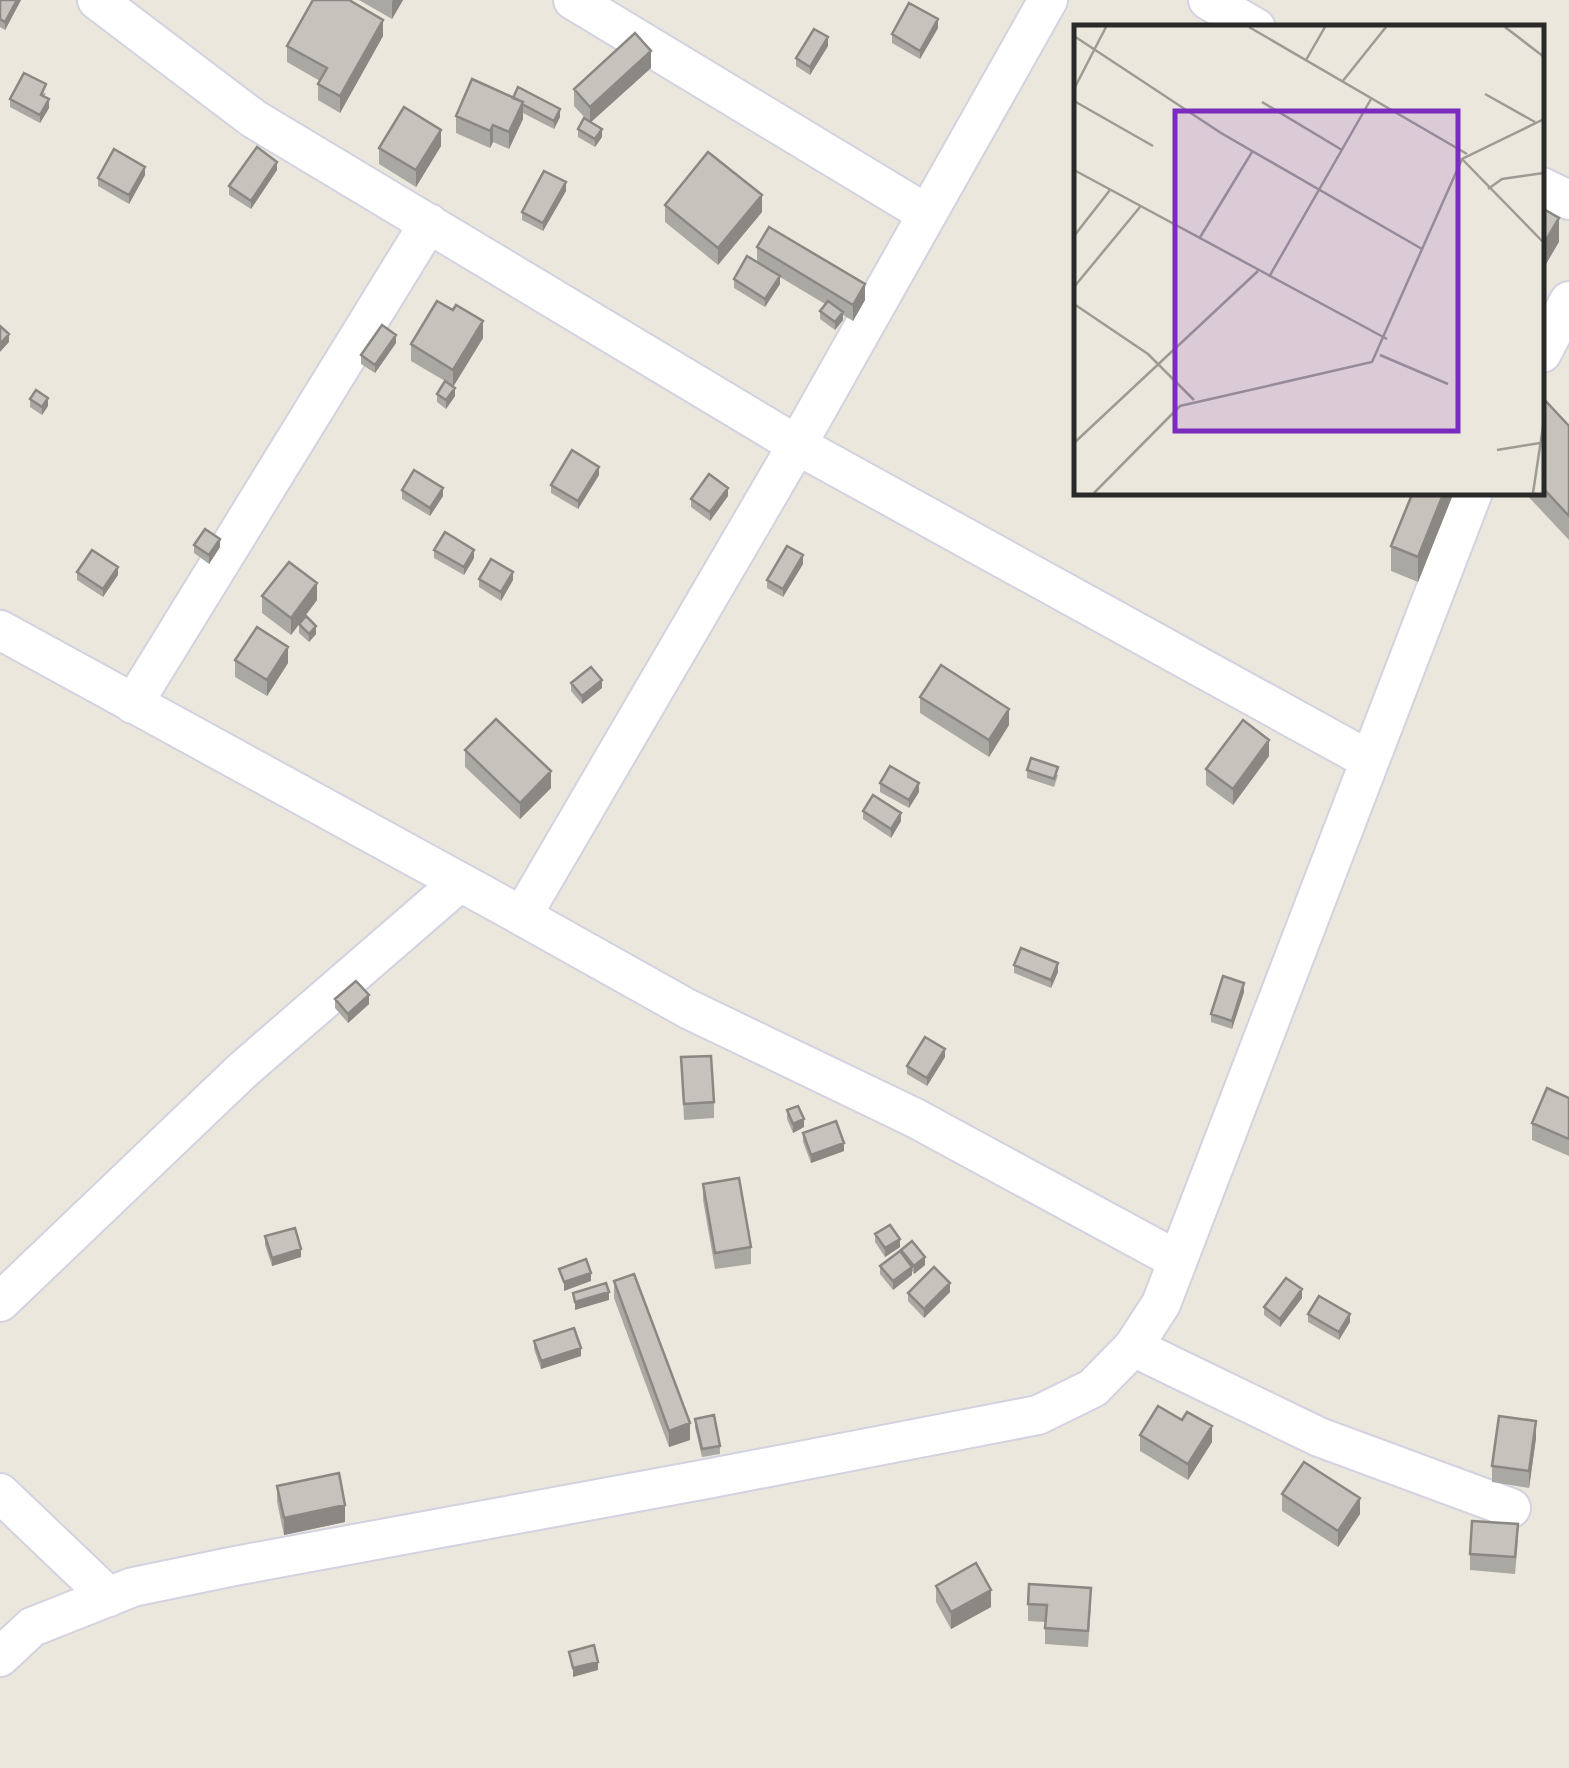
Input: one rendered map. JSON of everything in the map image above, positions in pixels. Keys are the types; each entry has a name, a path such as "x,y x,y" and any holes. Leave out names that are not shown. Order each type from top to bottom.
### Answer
{"street":[{"path":"97,0 254,119 797,445 1369,760"},
{"path":"573,0 927,214"},
{"path":"522,916 797,445 1048,0"},
{"path":"1208,0 1251,25"},
{"path":"1544,188 1569,200"},
{"path":"133,704 428,224"},
{"path":"1544,350 1569,300"},
{"path":"0,1657 32,1627 133,1588 1038,1415 1094,1388 1134,1347 1160,1304 1472,495"},
{"path":"0,630 688,1009 915,1118 1177,1260"},
{"path":"0,1302 244,1069 460,882"},
{"path":"1134,1347 1319,1437 1511,1508"},
{"path":"0,1493 109,1597"}],"building":[{"path":"0,0 17,0 5,22 0,19"},
{"path":"313,0 349,0 383,20 340,96 318,84 327,68 287,46"},
{"path":"909,3 938,19 920,51 892,34"},
{"path":"814,29 828,37 810,67 796,58"},
{"path":"635,33 651,51 590,107 574,89"},
{"path":"24,73 46,84 41,95 49,99 40,115 10,99"},
{"path":"472,79 523,102 509,132 493,125 490,131 456,116"},
{"path":"518,87 560,109 554,121 513,98"},
{"path":"404,107 441,130 416,170 379,148"},
{"path":"584,118 602,129 595,139 578,129"},
{"path":"257,147 277,162 251,201 229,186"},
{"path":"114,149 145,167 129,195 98,178"},
{"path":"708,152 762,195 718,248 665,205"},
{"path":"544,171 566,182 543,223 522,212"},
{"path":"1544,209 1559,218 1544,244"},
{"path":"769,227 865,284 853,305 757,247"},
{"path":"747,256 780,276 765,299 734,279"},
{"path":"437,301 453,310 456,305 483,321 453,370 411,344"},
{"path":"828,301 843,312 835,322 820,311"},
{"path":"382,325 396,335 375,365 361,355"},
{"path":"0,326 9,334 0,344"},
{"path":"445,381 455,388 446,400 437,394"},
{"path":"36,390 48,398 42,407 30,399"},
{"path":"1544,399 1569,426 1569,516 1544,489"},
{"path":"572,450 599,467 578,501 551,485"},
{"path":"414,470 443,488 430,508 402,490"},
{"path":"709,474 728,488 710,512 691,499"},
{"path":"1412,495 1443,495 1418,557 1391,546"},
{"path":"205,529 220,539 209,555 194,545"},
{"path":"445,532 474,550 464,567 434,550"},
{"path":"787,546 803,555 783,589 767,580"},
{"path":"92,550 118,567 103,589 77,572"},
{"path":"491,559 513,572 501,592 479,579"},
{"path":"289,562 317,583 291,618 262,596"},
{"path":"306,616 316,626 309,634 299,624"},
{"path":"257,627 288,647 267,680 235,660"},
{"path":"941,665 1009,709 989,740 920,697"},
{"path":"591,667 602,680 582,696 571,683"},
{"path":"496,719 551,771 520,803 465,750"},
{"path":"1243,720 1269,740 1233,789 1206,769"},
{"path":"1031,758 1058,767 1054,779 1027,770"},
{"path":"890,766 919,783 909,800 880,783"},
{"path":"873,795 901,813 891,829 863,811"},
{"path":"1021,948 1058,963 1051,980 1014,965"},
{"path":"1223,976 1244,983 1232,1021 1211,1014"},
{"path":"356,981 369,995 348,1014 335,999"},
{"path":"925,1037 945,1049 927,1078 907,1066"},
{"path":"711,1056 714,1102 684,1104 681,1057"},
{"path":"1547,1088 1569,1098 1569,1139 1532,1123"},
{"path":"798,1106 804,1119 793,1124 787,1110"},
{"path":"836,1121 844,1143 811,1155 803,1133"},
{"path":"739,1178 751,1247 715,1253 703,1184"},
{"path":"890,1225 900,1239 885,1248 875,1234"},
{"path":"295,1228 301,1249 272,1258 265,1236"},
{"path":"912,1241 925,1257 914,1266 901,1250"},
{"path":"900,1251 912,1267 893,1281 880,1266"},
{"path":"586,1259 591,1273 564,1282 559,1269"},
{"path":"934,1267 950,1283 924,1309 908,1293"},
{"path":"634,1274 690,1423 669,1431 614,1281"},
{"path":"1286,1278 1302,1289 1280,1319 1264,1307"},
{"path":"606,1283 609,1292 575,1302 573,1293"},
{"path":"1319,1296 1350,1314 1339,1332 1308,1314"},
{"path":"574,1328 581,1348 541,1361 534,1341"},
{"path":"1158,1406 1182,1420 1187,1412 1212,1426 1188,1464 1140,1435"},
{"path":"714,1415 720,1446 702,1449 695,1419"},
{"path":"1499,1416 1536,1421 1529,1471 1492,1466"},
{"path":"1304,1462 1360,1498 1338,1531 1282,1494"},
{"path":"339,1473 345,1505 284,1518 277,1486"},
{"path":"1472,1521 1518,1524 1515,1557 1470,1554"},
{"path":"976,1563 991,1590 951,1612 936,1586"},
{"path":"1029,1584 1091,1588 1088,1631 1045,1628 1047,1605 1028,1604"},
{"path":"594,1645 598,1662 573,1668 569,1652"}]}
